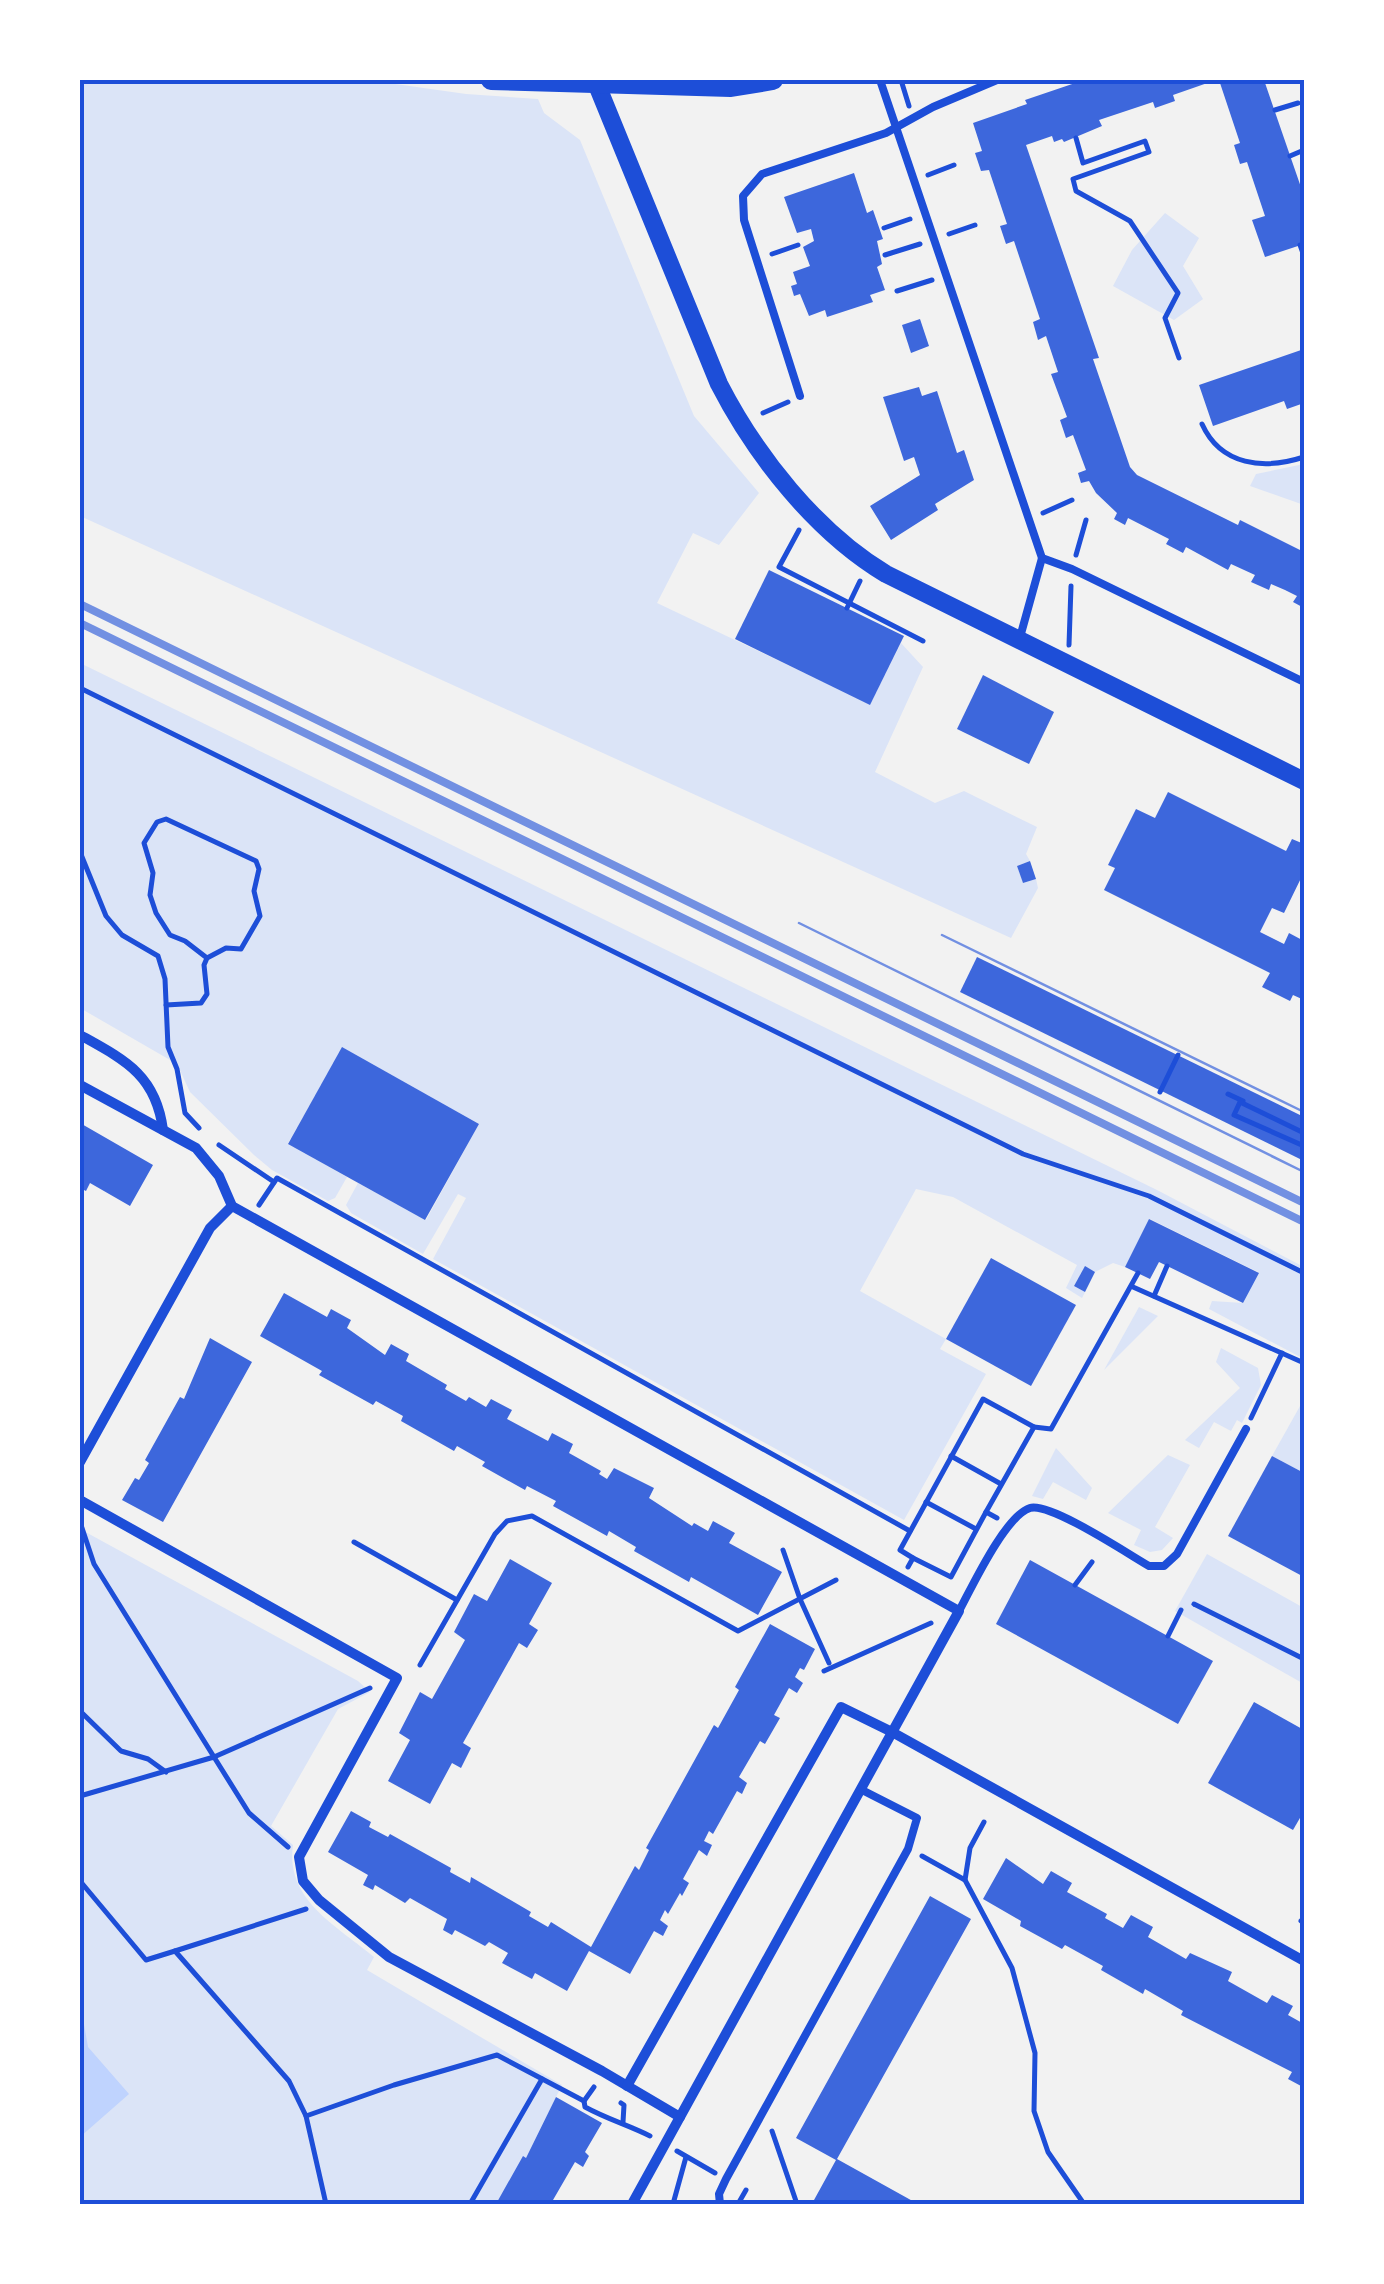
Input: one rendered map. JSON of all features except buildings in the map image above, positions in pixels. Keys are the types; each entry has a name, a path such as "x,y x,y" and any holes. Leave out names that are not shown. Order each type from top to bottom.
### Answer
{"main road":[{"path":"491,80 732,86 773,80"}],"street":[{"path":"595,83 718,384 739,424 823,523 868,563 1018,642 1304,780"},
{"path":"80,1035 139,1072 154,1094 163,1130"},
{"path":"80,1085 196,1148 209,1162 232,1206 959,1611 632,2204"},
{"path":"80,1462 210,1228 232,1206"},
{"path":"80,1500 397,1678 299,1857 303,1881 319,1900 388,1957 680,2118"},
{"path":"627,2086 841,1707 1304,1961"}],"lane":[{"path":"880,80 1042,558 1018,642"},
{"path":"800,396 744,220 743,196 762,174 896,127 997,80"},
{"path":"1042,558 1072,568 1304,682"},
{"path":"959,1611 1009,1525 1028,1508 1042,1508 1149,1566 1164,1566 1177,1554 1246,1429"},
{"path":"720,2204 719,2194 726,2179 908,1848 916,1818 862,1790"}],"path":[{"path":"900,80 913,118"},
{"path":"1274,110 1298,103"},
{"path":"1076,138 1084,163 1145,141 1149,152 1073,179 1076,191 1130,221 1178,293 1165,318 1178,358"},
{"path":"1290,156 1304,150"},
{"path":"914,180 954,166"},
{"path":"884,228 926,214"},
{"path":"756,260 798,245"},
{"path":"1300,245 1304,256"},
{"path":"897,292 948,275"},
{"path":"763,413 800,396"},
{"path":"1202,424 1210,443 1241,462 1266,466 1304,457"},
{"path":"1030,520 1072,500"},
{"path":"1068,666 1072,568 1086,520"},
{"path":"799,530 780,567 848,606 923,641"},
{"path":"848,606 860,581"},
{"path":"80,688 1023,1154 1149,1196 1304,1274"},
{"path":"166,1005 201,1003 208,994 204,965 207,958 226,948 242,949 260,916 254,891 259,864 166,819 156,822 144,843 153,874 151,902 170,934 207,958"},
{"path":"80,852 106,916 122,936 158,956 165,979 168,1047 177,1070 184,1113 205,1135"},
{"path":"1160,1092 1171,1078 1178,1055"},
{"path":"1228,1094 1304,1132"},
{"path":"1304,1132 1240,1102 1234,1115 1304,1146"},
{"path":"213,1141 274,1182"},
{"path":"252,1217 277,1178 910,1531"},
{"path":"1154,1296 1167,1266"},
{"path":"1034,1427 950,1577 900,1550 983,1399 1034,1427 1051,1429 1138,1273"},
{"path":"1132,1286 1304,1363"},
{"path":"1246,1429 1282,1353"},
{"path":"952,1456 1002,1484"},
{"path":"926,1502 976,1530"},
{"path":"986,1512 1009,1525"},
{"path":"420,1666 494,1534 507,1521 532,1516 738,1631 836,1580"},
{"path":"80,1522 94,1564 249,1813 299,1857"},
{"path":"354,1542 457,1600"},
{"path":"782,1550 829,1663"},
{"path":"902,1578 913,1558"},
{"path":"1076,1585 1092,1562"},
{"path":"1194,1604 1304,1659"},
{"path":"1168,1636 1181,1610"},
{"path":"824,1671 935,1622"},
{"path":"80,1796 214,1757 372,1687"},
{"path":"80,1712 120,1751 148,1759 166,1772"},
{"path":"965,1880 970,1848 984,1822"},
{"path":"908,1848 965,1880 1012,1968 1036,2052 1034,2111 1048,2152 1084,2204"},
{"path":"80,1881 146,1960 308,1909 319,1900"},
{"path":"175,1951 289,2081 306,2116 326,2204"},
{"path":"306,2116 394,2085 498,2056 584,2101 613,2122 623,2122 624,2105 593,2087 584,2101"},
{"path":"470,2204 542,2079"},
{"path":"772,2131 797,2204"},
{"path":"673,2204 686,2156"},
{"path":"738,2204 746,2190"}],"shaded area":[{"path":"80,80 367,80 538,99 544,113 580,140 694,416 759,493 719,545 693,533 657,603 870,704 901,643 923,667 875,772 935,803 964,791 1037,827 1026,854 1030,861 1017,866 1023,883 1036,879 1038,888 1011,938 80,516"},
{"path":"1165,213 1199,238 1183,266 1203,299 1174,320 1113,286 1132,250"},
{"path":"1304,464 1304,505 1250,486 1256,474"},
{"path":"80,663 1157,1190 1304,1267 1304,1359 1209,1309 1212,1301 1243,1303 1258,1272 1150,1219 1125,1267 1113,1263 1095,1272 1085,1267 1074,1286 1085,1292 1082,1298 1066,1288 1077,1265 953,1197 916,1189 860,1291 946,1339 940,1349 986,1374 904,1520 433,1259 466,1198 458,1194 423,1254 351,1213 346,1205 358,1183 426,1220 479,1124 343,1048 288,1143 347,1177 335,1198 328,1201 272,1170 190,1092 177,1064 80,1008"},
{"path":"1139,1307 1158,1316 1104,1370"},
{"path":"1221,1348 1258,1368 1261,1385 1242,1423 1237,1420 1231,1431 1214,1422 1199,1448 1185,1440 1240,1388 1216,1362"},
{"path":"1304,1399 1304,1473 1272,1456"},
{"path":"1056,1448 1092,1488 1086,1500 1053,1482 1043,1499 1032,1496"},
{"path":"1168,1455 1190,1465 1155,1527 1173,1538 1162,1550 1150,1552 1134,1545 1141,1530 1108,1513"},
{"path":"80,1529 358,1681 370,1692 338,1709 271,1826 293,1845 297,1881 305,1896 374,1957 367,1970 562,2085 526,2158 496,2204 80,2204"},
{"path":"1207,1554 1304,1608 1304,1684 1175,1611"}],"water":[{"path":"80,2001 88,2047 129,2094 80,2137"}],"tram line":[{"path":"799,923 1304,1172"},
{"path":"942,935 1304,1112"}],"railway":[{"path":"80,604 1304,1203"},
{"path":"80,623 1304,1222"}]}
